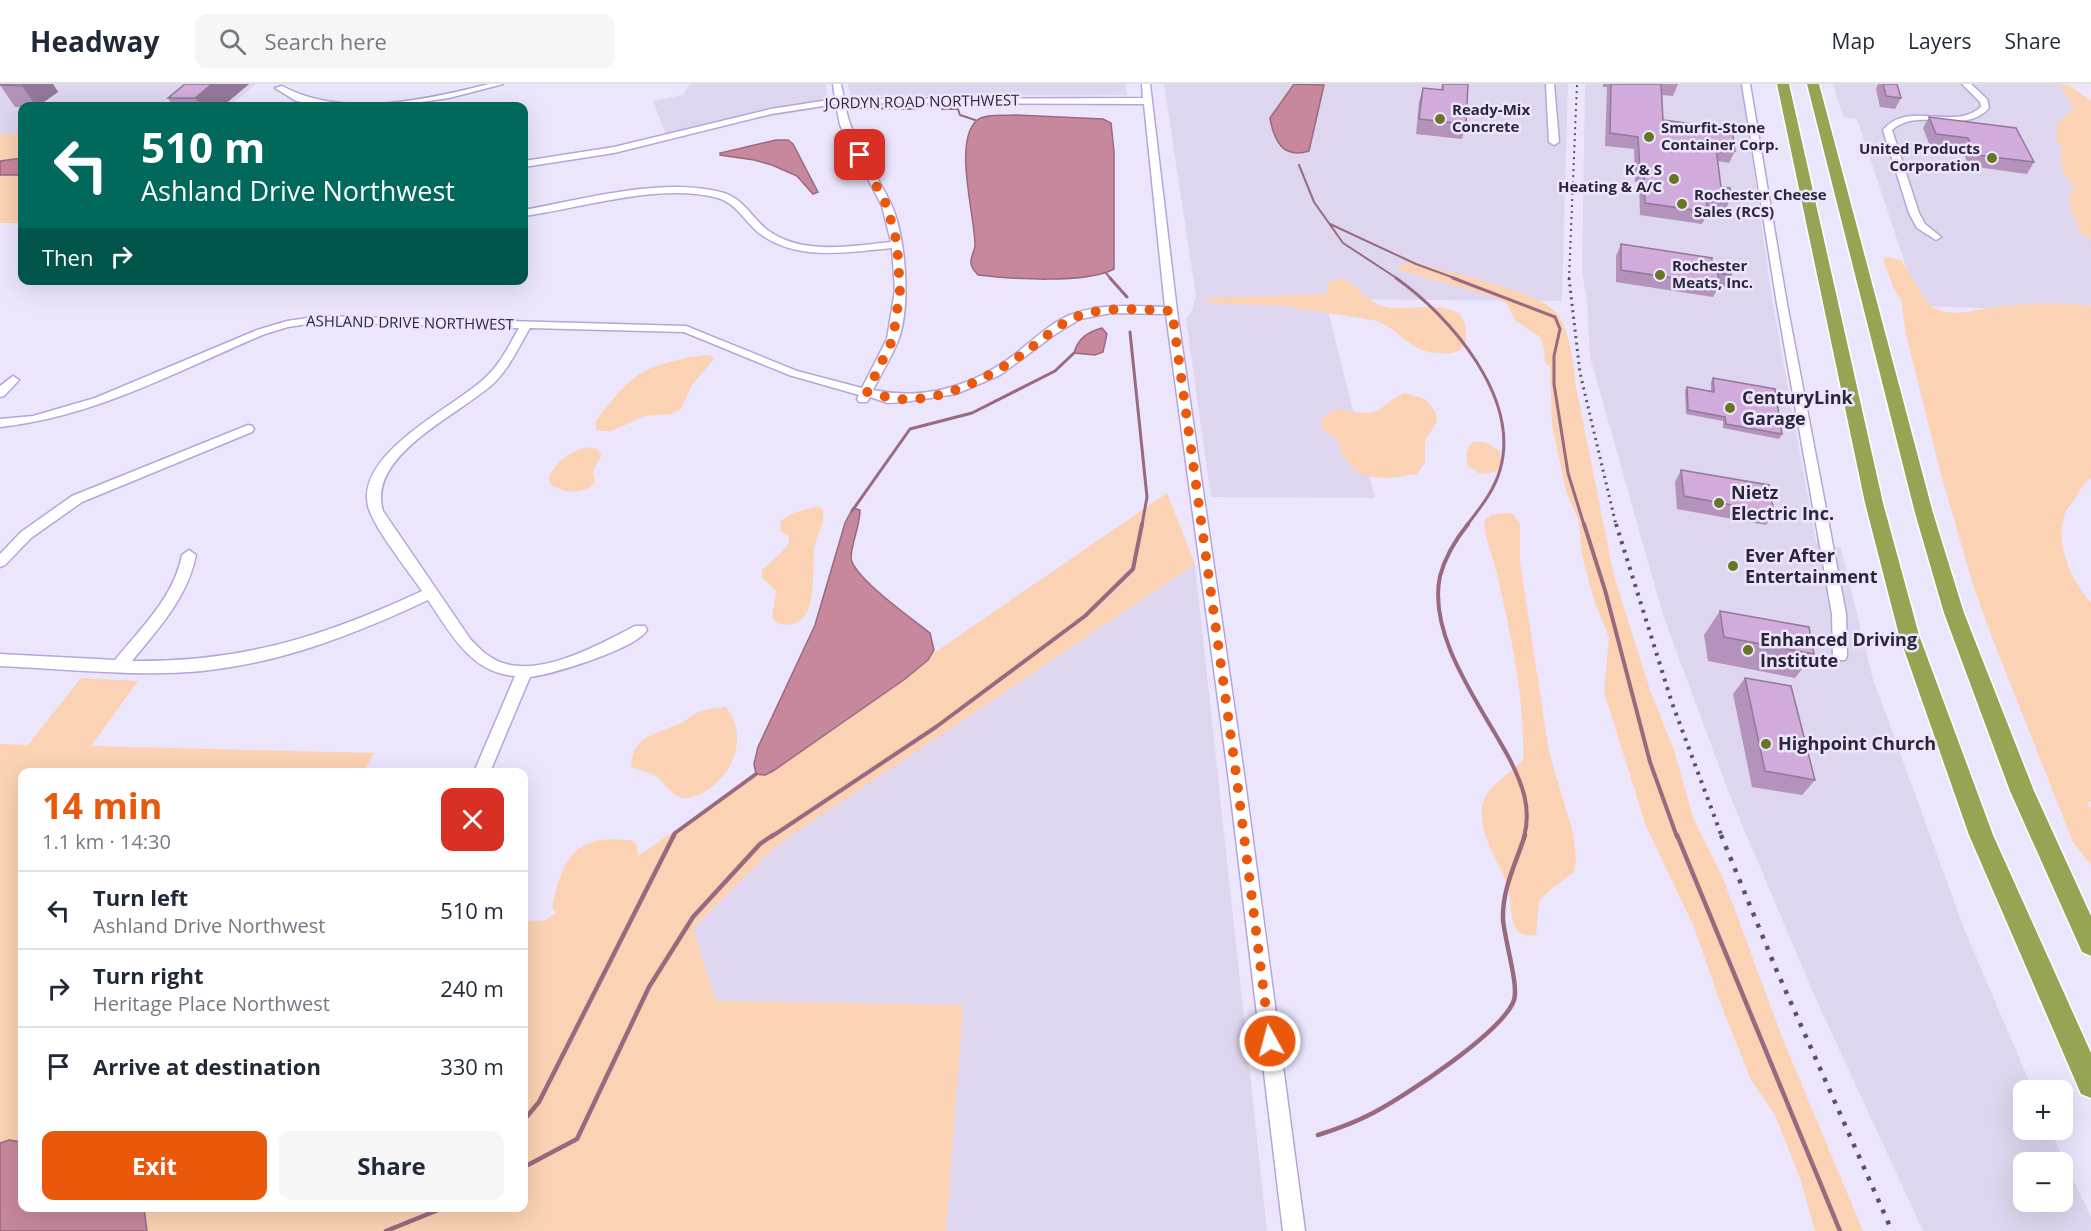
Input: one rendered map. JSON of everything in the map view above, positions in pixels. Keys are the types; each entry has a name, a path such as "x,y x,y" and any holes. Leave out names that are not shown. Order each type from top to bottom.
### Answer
{"highway":[{"path":"1782,84 1879,525 1909,635 1952,760 1981,835 2032,955 2091,1084"},
{"path":"1813,84 1924,513 1954,613 2022,791 2091,944"}],"street":[{"path":"288,84 274,88 299,98 320,102"},
{"path":"437,96 468,84"},
{"path":"402,102 499,84"},
{"path":"837,84 844,125 887,206 897,243 900,290 897,323 893,339 865,395"},
{"path":"1145,84 1172,311 1239,793 1294,1231"},
{"path":"1550,84 1554,142"},
{"path":"1746,84 1782,304 1839,615 1840,656"},
{"path":"1936,237 1922,226 1914,213 1887,130 1893,123 1908,119 1957,119 1980,114 1985,108 1984,101 1966,84"},
{"name":"JORDYN ROAD NORTHWEST","path":"528,163 602,152 701,127 806,105 840,101 1147,101"},
{"path":"528,212 670,191 711,194 723,196 740,206 756,225 773,237 801,247 838,249 897,243"},
{"name":"ASHLAND DRIVE NORTHWEST","path":"0,423 39,418 80,407 248,337 298,321 330,319 687,329 793,373 803,382 818,390 898,399 944,393 986,378 1006,366 1060,325 1077,317 1096,311 1172,311"},
{"path":"527,324 493,377 399,450 377,481 374,500 379,518 478,658 496,667 525,671 551,669 577,661 640,630"},
{"path":"0,393 14,380"},
{"path":"0,562 26,535 77,499 248,429"},
{"path":"120,665 179,588 186,573 189,555"},
{"path":"0,660 120,665 201,665 284,651 337,635 431,593"},
{"path":"484,768 525,671"}],"shaded area":[{"path":"0,84 256,84 235,102 18,102 18,135 0,134"},
{"path":"690,84 826,84 827,107 666,135 653,101 683,95"},
{"path":"848,84 1126,84 1127,95 850,96"},
{"path":"1164,84 1568,84 1562,301 1325,299 1375,498 1211,497 1186,319 1192,310 1196,296"},
{"path":"1294,84 1324,85 1309,151 1300,153 1286,150 1281,146 1274,134 1270,118"},
{"path":"1585,84 1741,84 1773,304 1816,542 1841,548 1872,676 1965,931 2029,1080 2013,1080 2013,1140 2055,1140 2060,1152 2013,1152 2013,1212 2073,1212 2073,1179 2091,1217 2091,1231 1923,1231 1815,997 1732,801 1664,618 1590,357 1587,302 1582,271"},
{"path":"1833,84 2061,84 2091,107 2091,305 2087,308 2053,310 1919,306 1857,119 1843,117"},
{"path":"2069,85 2091,101 2091,241 2079,231 2068,201 2074,187 2064,173 2061,161 2062,150 2056,139 2058,123 2071,111 2073,106 2060,86"},
{"path":"1015,115 1103,119 1111,123 1114,152 1114,269 1086,277 1048,279 978,275 972,268 971,261 975,245 966,164 969,133 975,122 983,117"},
{"path":"0,134 18,134 18,223 0,223"},
{"path":"776,140 788,140 793,144 818,192 813,194 797,176 772,165 720,155 720,153"},
{"path":"18,159 18,175 0,175 0,161"},
{"path":"1887,257 1901,260 1927,302 1943,311 1953,313 2036,304 2091,306 2091,478 2065,513 2062,539 2072,574 2091,603 2091,801 2087,803 2091,808 2091,865 2073,842 1973,585 1940,471 1906,334 1901,300 1894,289 1883,260"},
{"path":"1419,264 1516,291 1550,307 1563,324 1571,350 1576,387 1614,576 1650,690 1674,750 1694,820 1723,878 1784,1042 1863,1231 1815,1231 1800,1178 1775,1115 1751,1080 1720,1002 1694,927 1646,826 1604,692 1609,638 1594,600 1582,556 1579,522 1566,491 1552,425 1550,366 1545,363 1544,348 1540,337 1515,320 1507,304 1498,298 1399,268 1400,265"},
{"path":"1342,279 1372,301 1383,306 1392,308 1438,307 1456,312 1464,323 1466,340 1464,344 1460,350 1454,352 1436,353 1418,348 1377,321 1286,306 1206,301 1208,298 1326,294 1330,280"},
{"path":"1102,328 1107,334 1103,352 1095,355 1074,353 1084,336"},
{"path":"710,355 714,359 692,385 681,409 671,414 644,416 612,431 597,431 595,422 618,394 638,375 668,362"},
{"path":"1405,393 1425,399 1436,412 1437,421 1425,441 1425,462 1417,474 1391,478 1370,477 1356,472 1341,453 1338,440 1323,430 1321,420 1333,410 1371,413"},
{"path":"1474,442 1485,442 1500,451 1501,466 1495,472 1480,474 1468,466 1467,452"},
{"path":"587,447 596,449 602,454 593,471 595,483 584,490 573,492 561,490 550,484 549,477 560,462 575,451"},
{"path":"1167,493 1195,564 777,845 693,928 716,1001 963,1005 946,1231 0,1231 0,744 28,745 81,678 138,681 91,746 374,753 366,768 18,768 18,1212 528,1212 528,920 544,921 556,913 552,908 561,874 575,852 586,845 599,840 634,841 638,856"},
{"path":"818,506 823,510 823,520 815,545 811,602 801,620 792,624 781,624 772,618 776,591 762,578 762,570 789,543 789,536 780,531 781,521 793,513"},
{"path":"853,508 860,510 851,557 854,565 872,586 930,633 934,650 928,660 905,679 773,771 765,775 756,774 754,764 758,747 815,625 845,523"},
{"path":"1513,514 1520,524 1520,562 1549,752 1573,833 1576,858 1574,872 1539,901 1536,935 1532,936 1519,932 1516,928 1506,881 1484,831 1482,820 1482,808 1488,793 1498,781 1523,760 1522,713 1516,667 1484,521 1491,515"},
{"path":"1195,564 1267,1231 946,1231 963,1005 715,1001 693,928 777,845"},
{"path":"726,707 733,718 736,729 735,752 725,773 705,791 697,796 686,798 677,796 654,775 631,767 632,756 636,748 647,737 681,723 698,712"},
{"path":"9,1140 18,1141 18,1212 145,1212 147,1231 0,1231 0,1143"}],"building":[{"path":"25,84 22,86 0,85"},
{"path":"185,84 212,84 195,98 168,98"},
{"path":"1443,84 1468,84 1466,124 1419,119 1423,88 1443,90"},
{"path":"1611,84 1661,84 1663,120 1732,129 1735,151 1716,148 1721,187 1730,188 1731,198 1706,195 1708,212 1645,203 1644,170 1640,170 1638,137 1610,133"},
{"path":"1883,84 1897,84 1901,98 1886,96"},
{"path":"1929,117 2016,128 2034,162 1976,155 1968,138 1936,134"},
{"path":"1621,244 1712,258 1712,262 1730,264 1731,275 1718,273 1719,285 1621,270"},
{"name":"CenturyLink Garage","path":"1713,378 1775,389 1782,434 1726,424 1725,417 1688,410 1687,387 1714,392"},
{"path":"1681,470 1769,485 1774,513 1684,496"},
{"path":"1720,611 1809,627 1814,654 1724,637"},
{"path":"1745,678 1791,686 1815,780 1765,771"}],"waterway":[{"path":"851,108 916,109"},
{"path":"942,109 958,109 960,115 975,120"},
{"path":"1299,165 1314,202 1343,243 1398,279"},
{"path":"1330,224 1416,264 1457,279"},
{"path":"1106,273 1111,279"},
{"path":"1110,278 1127,297"},
{"path":"1396,278 1417,294 1458,336 1476,361 1491,388 1500,415 1504,443 1500,470 1482,506 1467,525"},
{"path":"1453,278 1555,317 1560,329 1554,356 1554,384 1568,473 1584,525"},
{"path":"1130,332 1147,497 1142,525"},
{"path":"852,511 910,429 972,413 1055,371 1074,353"},
{"path":"771,837 936,727 1085,616 1133,569 1142,524"},
{"path":"1468,524 1451,548 1440,576 1438,599 1442,623 1449,647 1460,671 1518,777 1526,806 1524,837"},
{"path":"1584,524 1605,590 1650,762 1677,837"},
{"path":"674,835 756,774"},
{"path":"528,1115 539,1102 674,835"},
{"path":"528,1165 577,1139 649,987 693,917 760,844 773,835"},
{"path":"1318,1135 1367,1116 1407,1093 1473,1045 1506,1013 1514,1000 1515,984 1504,927 1503,908 1510,876 1525,835"},
{"path":"1677,835 1840,1231"},
{"path":"386,1231 433,1212"}],"railway":[{"path":"1569,278 1577,84"},
{"path":"1569,278 1580,373 1616,525"},
{"path":"1616,524 1672,703 1722,837"},
{"path":"1721,835 1776,969 1892,1231"}],"place":[{"name":"Ready-Mix Concrete","path":"1440,119"},
{"name":"Smurfit-Stone Container Corp.","path":"1649,137"},
{"name":"United Products Corporation","path":"1992,158"},
{"name":"K & S Heating & A/C","path":"1674,179"},
{"name":"Rochester Cheese Sales (RCS)","path":"1682,204"},
{"name":"Rochester Meats, Inc.","path":"1660,275"},
{"name":"CenturyLink Garage","path":"1730,408"},
{"name":"Nietz Electric Inc.","path":"1719,503"},
{"name":"Ever After Entertainment","path":"1733,566"},
{"name":"Enhanced Driving Institute","path":"1748,650"},
{"name":"Highpoint Church","path":"1766,744"}],"route":[{"path":"860,155 887,206 897,243 900,290 893,339 867,392 898,399 944,393 986,378 1006,366 1060,325 1077,317 1096,311 1172,311 1237,781 1270,1041"}]}
